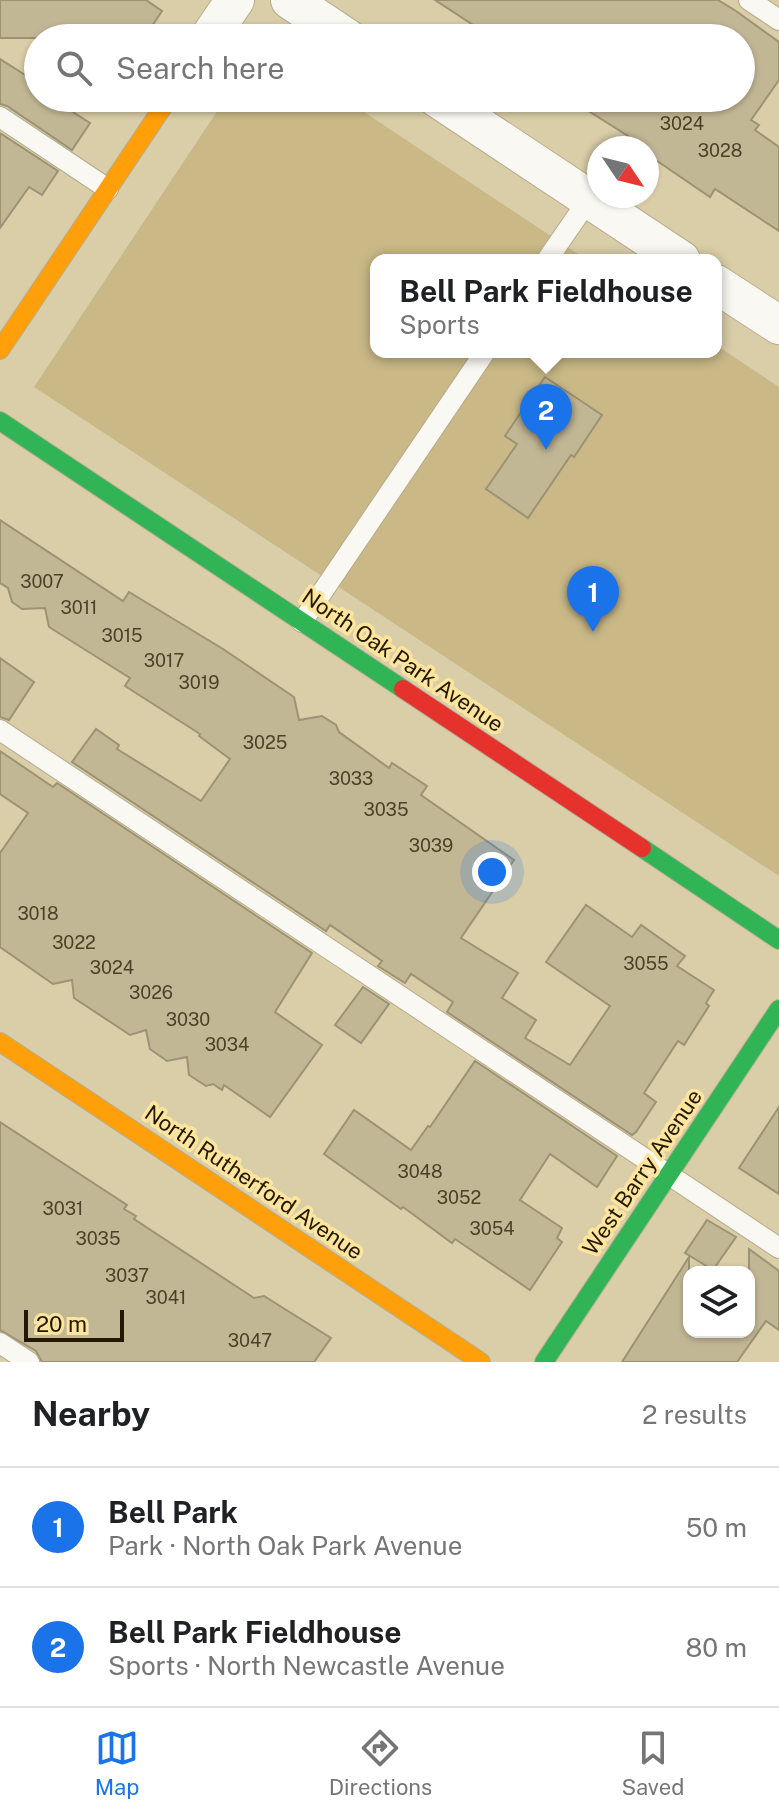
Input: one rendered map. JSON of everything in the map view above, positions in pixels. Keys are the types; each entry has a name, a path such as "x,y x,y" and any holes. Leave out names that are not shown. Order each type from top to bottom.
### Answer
{"street":[{"path":"219,24 235,0"},
{"path":"290,0 326,24"},
{"path":"0,350 160,112"},
{"path":"458,112 587,198"},
{"path":"603,208 672,254"},
{"path":"722,288 779,325"},
{"name":"North Oak Park Avenue","path":"0,421 779,940"},
{"name":"West Barry Avenue","path":"544,1362 779,1009"},
{"name":"North Rutherford Avenue","path":"0,1042 481,1362"}],"lane":[{"path":"749,0 779,20"},
{"path":"0,117 108,189"},
{"path":"551,254 587,202"},
{"path":"302,622 481,358"},
{"path":"0,730 779,1248"},
{"path":"0,1343 29,1362"}],"shaded area":[{"path":"217,112 364,112 578,254 370,254 370,358 722,358 722,349 779,387 779,876 34,387"}],"building":[{"path":"0,0 146,0 162,11 153,24 24,24 24,38 0,38"},
{"path":"435,0 718,0 754,24 472,24"},
{"path":"755,25 779,42 779,80 751,120 759,125 755,130 779,147 779,231 715,189 710,197 659,162 659,136 628,136 590,112 755,112"},
{"path":"0,59 24,74 24,112 73,112 90,123 72,150 0,104"},
{"path":"0,133 58,171 42,195 29,187 0,228"},
{"path":"545,377 602,415 528,518 486,489 517,444 505,436"},
{"path":"0,520 123,601 129,592 223,649 294,697 299,720 322,716 336,725 339,732 389,768 392,763 427,786 421,795 514,860 461,938 518,973 502,998 536,1020 525,1038 570,1065 610,1006 546,962 586,905 632,937 641,925 685,956 677,966 714,990 706,1003 709,1006 684,1045 678,1041 644,1093 656,1102 636,1132 632,1135 447,1012 453,1002 411,974 405,983 378,966 382,961 330,925 326,931 72,762 96,729 119,745 117,749 201,801 230,759 200,734 125,686 130,678 49,627 45,608 22,609 12,602 8,588 0,583"},
{"path":"0,658 34,682 9,720 0,717"},
{"path":"0,751 53,787 57,783 312,953 275,1012 322,1045 270,1117 224,1085 222,1090 213,1084 206,1086 189,1075 187,1057 167,1061 150,1049 146,1030 130,1035 74,998 72,980 53,984 0,947 0,853 28,813 0,794"},
{"path":"363,987 389,1004 361,1043 335,1025"},
{"path":"475,1061 617,1156 597,1187 550,1154 520,1200 562,1228 557,1238 562,1242 530,1290 455,1239 452,1243 324,1154 354,1110 411,1150"},
{"path":"779,1107 779,1194 739,1168"},
{"path":"0,1122 127,1205 124,1209 136,1216 134,1219 254,1298 264,1296 331,1338 314,1362 42,1362 36,1351 0,1330"},
{"path":"707,1220 736,1237 716,1266 706,1266 685,1253"},
{"path":"749,1249 779,1271 779,1330 766,1321 755,1337 755,1266 749,1266"},
{"path":"683,1266 683,1338 754,1338 737,1362 622,1362"}],"traffic: fast":[{"path":"0,421 403,689"},
{"path":"642,848 779,940"},
{"path":"544,1362 779,1009"}],"traffic: slow":[{"path":"0,350 160,112"},
{"path":"0,1042 481,1362"}],"traffic: jam":[{"path":"403,689 642,848"}],"place":[{"name":"Bell Park Fieldhouse","path":"546,450"},
{"name":"Bell Park","path":"593,632"}]}
